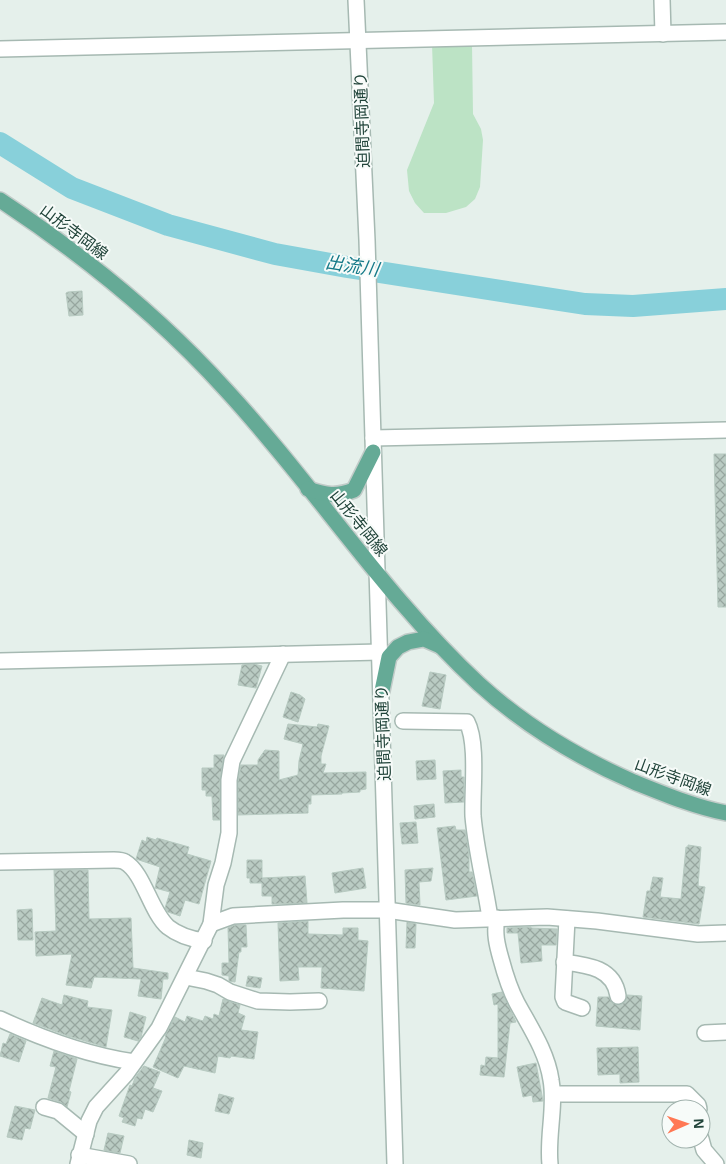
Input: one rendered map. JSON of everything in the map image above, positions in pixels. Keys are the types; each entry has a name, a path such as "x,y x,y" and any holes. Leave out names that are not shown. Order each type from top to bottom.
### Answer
{"main road":[{"name":"山形寺岡線","path":"0,200 38,226 147,312 225,389 377,574 441,647 480,685 523,719 613,773 660,793 726,813"},
{"path":"308,489 324,494 341,495 354,490 373,445"},
{"path":"382,691 389,657 398,647 408,642 424,639 441,647"}],"street":[{"name":"迫間寺岡通り","path":"356,0 367,240 395,1164"},
{"path":"662,0 663,34"},
{"path":"0,50 726,32"},
{"path":"373,445 726,430"},
{"path":"0,661 380,652"},
{"path":"129,1164 79,1159 96,1107 126,1074 159,1028 211,924 216,885 223,862 228,833 229,780 232,761 283,654"},
{"path":"403,721 467,722 470,728 473,816 496,940 516,1001 542,1049 551,1078 553,1094 549,1149 550,1164"},
{"path":"0,862 124,861 137,876 159,916 168,926 187,937 204,941"},
{"path":"211,924 234,916 343,910 387,910 455,920 548,917 597,921 698,934 726,933"},
{"path":"567,919 563,997 566,1002 582,1008"},
{"path":"564,962 586,964 600,968 611,978 618,996"},
{"path":"186,977 206,981 230,992 258,1000 319,1001"},
{"path":"0,1019 62,1045 108,1058 134,1062"},
{"path":"705,1033 726,1032"},
{"path":"553,1094 687,1094 692,1099"},
{"path":"44,1107 58,1111 86,1134"},
{"path":"704,1149 716,1164"}],"green space":[{"path":"432,44 472,44 473,114 481,129 483,140 480,187 475,199 466,207 446,213 424,213 415,203 409,191 407,170 434,103"}],"building":[{"path":"82,291 83,315 69,316 66,293"},
{"path":"714,454 726,454 726,607 718,607"},
{"path":"254,664 262,666 256,688 238,685 242,665"},
{"path":"430,672 446,675 440,709 422,706"},
{"path":"291,692 305,699 298,722 283,717"},
{"path":"288,724 317,727 318,724 329,726 321,756 321,764 326,764 323,773 366,772 366,789 360,790 360,792 342,794 311,795 308,813 238,815 238,781 241,765 258,765 258,760 265,750 279,751 279,780 298,775 303,744 284,739"},
{"path":"214,755 224,755 220,780 220,820 213,820 212,796 206,796 206,790 202,790 202,768 214,768"},
{"path":"435,760 436,779 417,780 416,761"},
{"path":"461,770 461,777 464,777 464,802 445,803 443,771"},
{"path":"434,804 435,817 415,819 414,806"},
{"path":"416,822 418,843 402,844 400,823"},
{"path":"455,826 456,830 465,830 469,854 469,872 472,872 477,896 446,900 437,828"},
{"path":"147,837 189,847 187,854 211,861 199,904 185,900 180,916 168,912 165,908 170,892 155,888 160,867 136,859 142,840 146,842"},
{"path":"688,845 701,847 698,886 705,887 699,924 643,917 647,891 650,891 653,877 663,878 660,897 681,899 686,847"},
{"path":"247,860 262,860 262,878 305,876 307,903 272,904 272,896 262,896 262,883 250,883 250,878 247,878"},
{"path":"363,868 366,888 335,893 332,873"},
{"path":"433,868 431,881 419,882 420,905 406,903 405,870"},
{"path":"54,870 88,870 89,919 131,918 133,968 168,973 168,979 163,979 161,999 138,996 141,979 94,977 91,988 66,985 72,954 36,956 35,932 56,931"},
{"path":"32,909 33,940 18,940 17,910"},
{"path":"308,921 308,934 343,935 343,928 358,928 358,940 368,941 364,991 321,988 322,967 298,967 299,980 280,981 278,923"},
{"path":"407,922 416,924 415,948 406,948"},
{"path":"235,925 246,925 247,947 241,947 241,952 239,952 235,982 229,981 229,976 222,975 222,963 229,963 228,928"},
{"path":"507,928 557,929 556,945 541,945 542,961 521,963 518,933 507,933"},
{"path":"248,976 262,978 260,988 246,986"},
{"path":"502,992 516,1022 510,1023 504,1077 480,1075 481,1065 485,1066 486,1057 498,1058 498,1004 494,1005 492,994"},
{"path":"64,995 88,1001 87,1007 112,1010 106,1047 33,1023 42,998 62,1005"},
{"path":"627,995 642,996 640,1030 596,1026 598,997 609,997 612,1003 620,1005 625,1002"},
{"path":"223,999 240,1005 238,1013 245,1016 241,1030 258,1032 254,1059 218,1056 215,1073 184,1066 178,1078 153,1067 165,1036 175,1017 185,1022 187,1016 203,1021 205,1016 213,1019 214,1014 219,1016"},
{"path":"130,1012 146,1017 141,1037 138,1041 124,1037"},
{"path":"10,1034 26,1041 19,1062 0,1056 3,1043 6,1044"},
{"path":"638,1047 639,1082 620,1083 620,1074 598,1075 597,1048"},
{"path":"54,1051 77,1059 67,1107 61,1102 48,1098 56,1067 50,1066"},
{"path":"536,1063 543,1101 533,1102 532,1095 523,1097 517,1067"},
{"path":"144,1066 160,1072 153,1088 162,1091 153,1112 145,1109 142,1119 137,1118 135,1126 122,1122 124,1118 119,1116 130,1085 132,1086 135,1078"},
{"path":"219,1094 234,1098 229,1114 215,1111"},
{"path":"15,1106 35,1110 30,1129 25,1128 22,1140 7,1137"},
{"path":"108,1133 124,1136 120,1153 104,1150"},
{"path":"189,1140 203,1143 201,1158 187,1155"}],"waterway":[{"name":"出流川","path":"0,143 72,188 168,225 275,254 585,304 633,306 726,299"}]}
